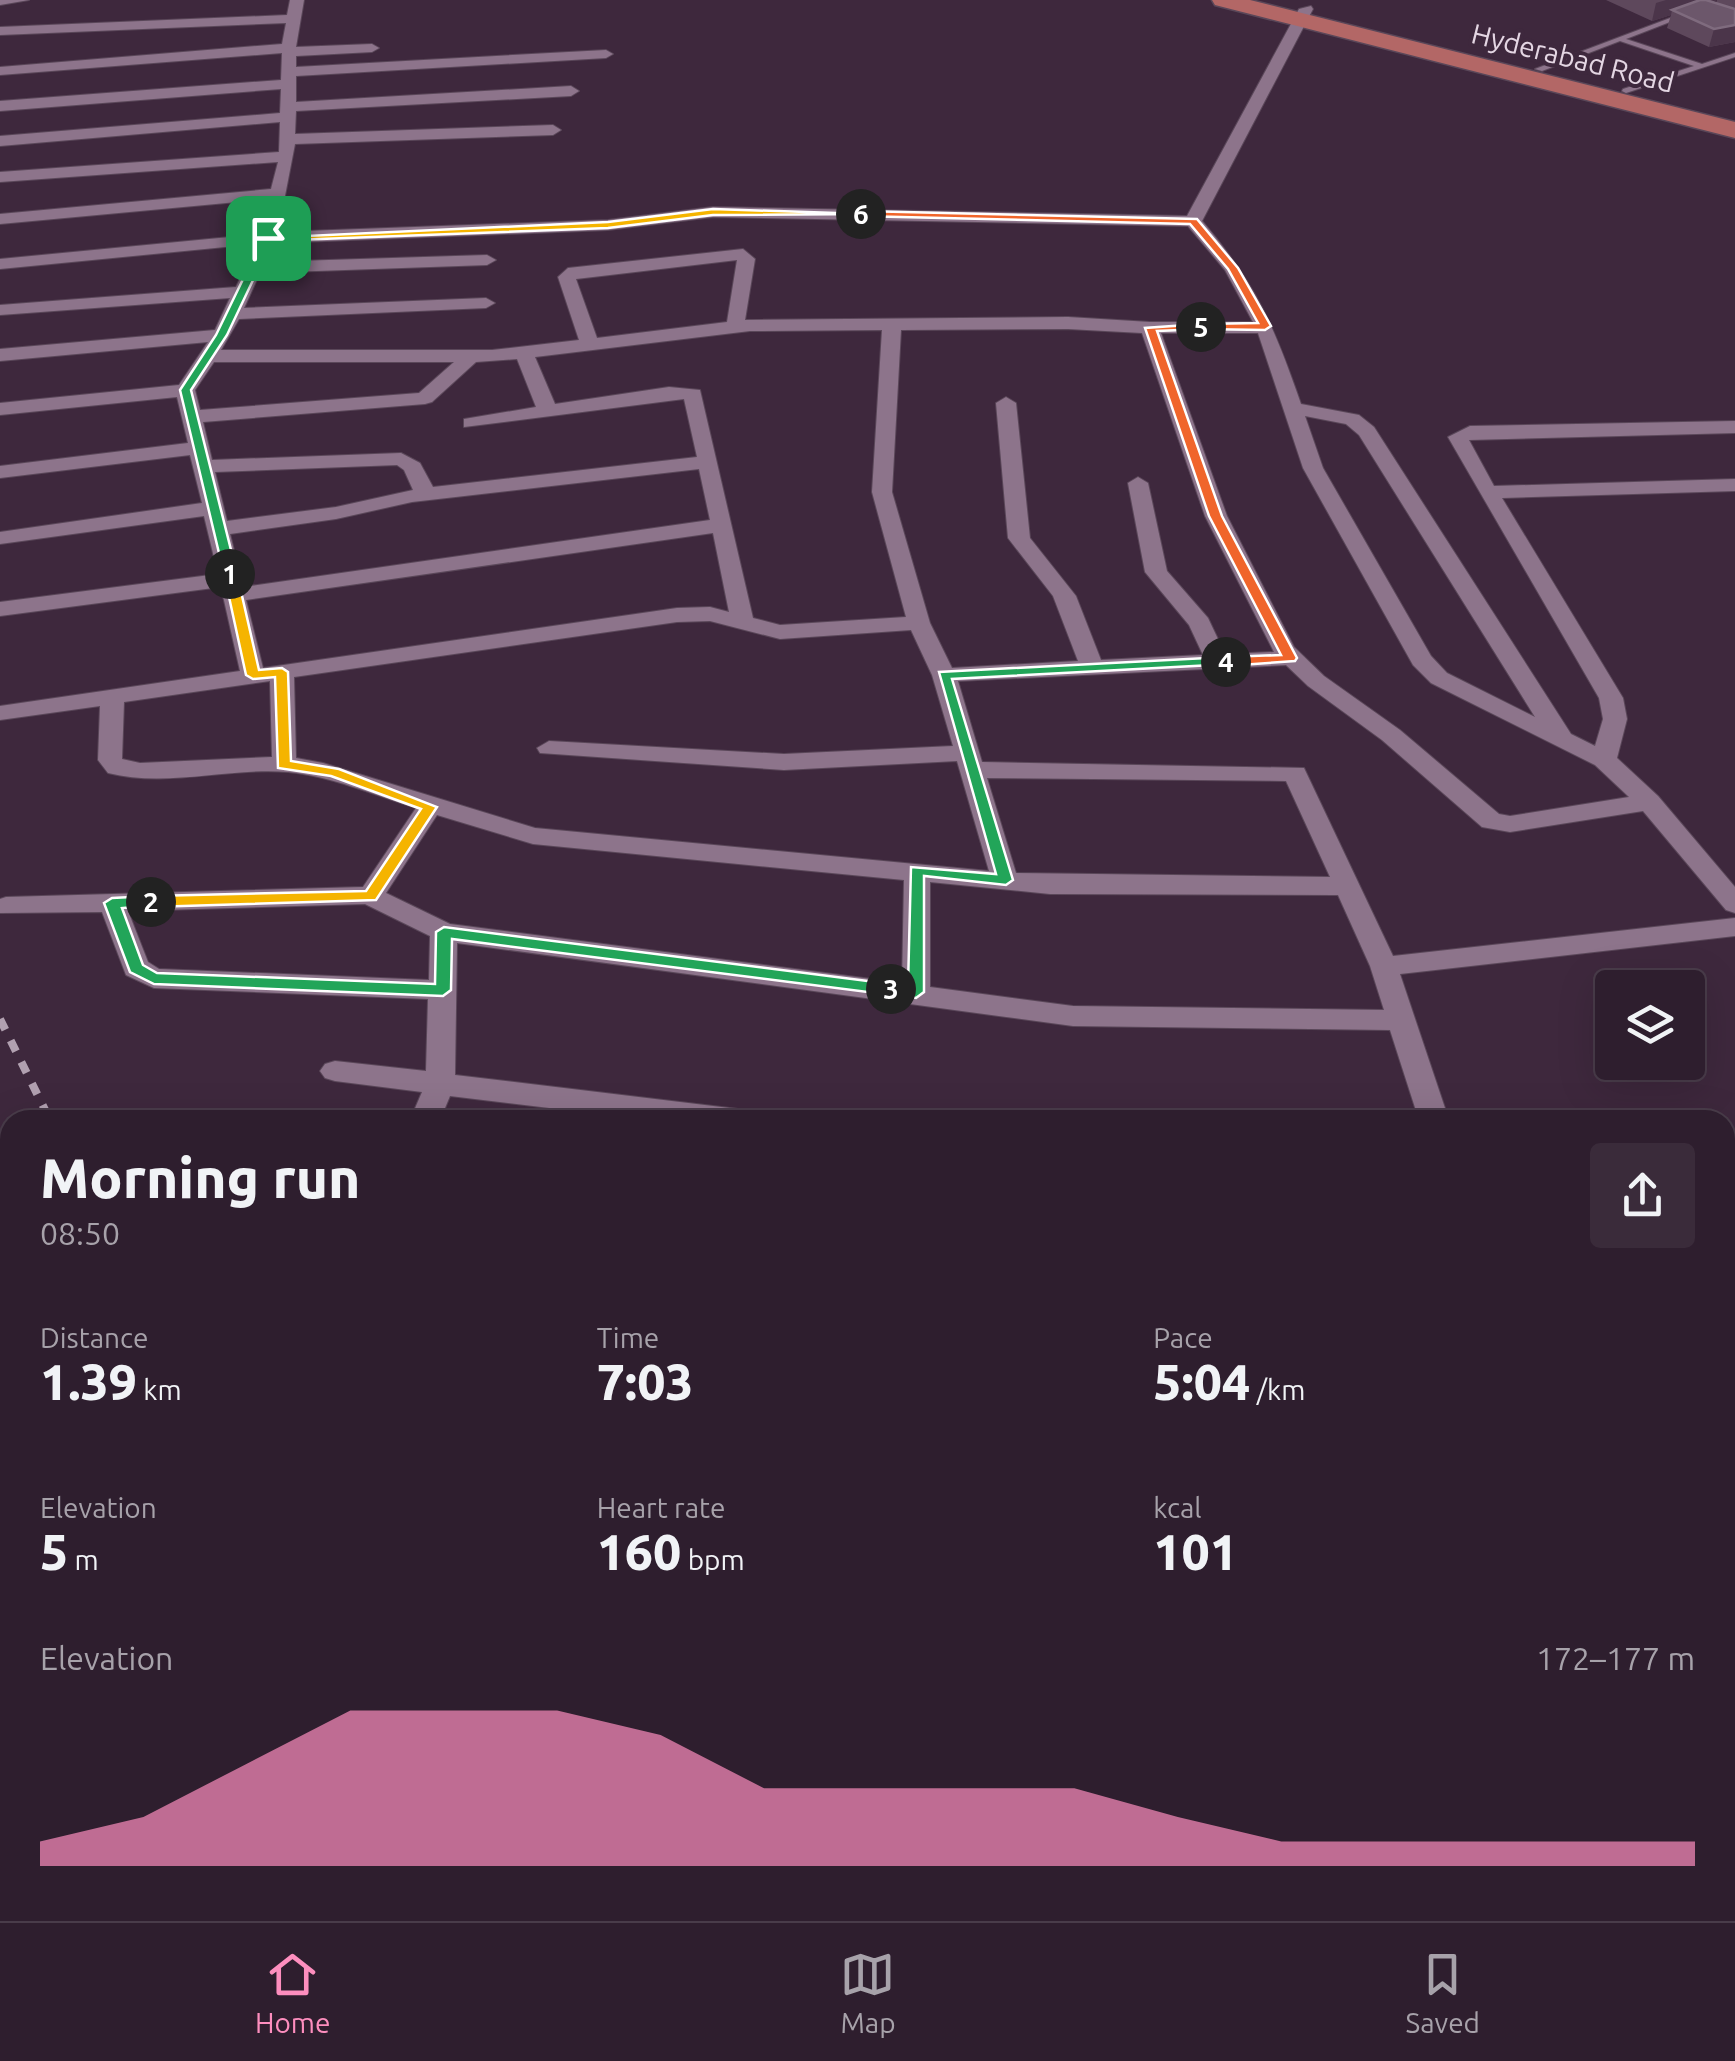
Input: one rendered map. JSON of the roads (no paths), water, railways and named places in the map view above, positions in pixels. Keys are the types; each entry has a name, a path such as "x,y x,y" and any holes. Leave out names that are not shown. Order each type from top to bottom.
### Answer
{"main road":[{"name":"Hyderabad Road","path":"1223,0 1540,69 1735,120"},
{"name":"Hyderabad Road","path":"1273,0 1301,14 1735,130"}],"street":[{"path":"0,1 22,0"},
{"path":"253,675 186,390 222,335 268,238 287,147 287,78 297,0"},
{"path":"1193,221 1301,14"},
{"path":"0,31 292,19"},
{"path":"0,71 289,50 389,48"},
{"path":"0,106 287,78 606,54"},
{"path":"0,140 288,112 571,91"},
{"path":"0,177 287,147 554,130"},
{"path":"0,219 279,193"},
{"path":"0,264 268,238 608,225 713,212 1193,221 1233,268 1265,326 1313,468 1430,671 1604,760 1649,802 1735,904"},
{"path":"590,345 566,277 586,270 743,254 746,259 734,326"},
{"path":"254,268 487,260"},
{"path":"0,310 242,292"},
{"path":"232,314 486,303"},
{"path":"209,356 524,353 734,326 1265,326"},
{"path":"892,326 882,492 919,623 944,675 1006,880"},
{"path":"1150,328 1216,516 1290,658 1391,735 1491,821 1510,824 1649,802"},
{"path":"0,355 222,335"},
{"path":"524,353 548,412"},
{"path":"192,418 417,400 432,395 470,356"},
{"path":"0,409 186,390"},
{"path":"472,423 688,392 695,398 705,462 743,624"},
{"path":"1006,403 1023,549 1052,578 1068,602 1092,668"},
{"path":"1292,408 1352,419 1367,431 1562,739"},
{"path":"1604,760 1615,719 1611,698 1458,442 1462,434 1735,427"},
{"path":"0,472 202,457 401,459 413,468 426,494"},
{"path":"0,538 216,518 336,512 426,494 705,462"},
{"path":"1138,483 1156,572 1200,623 1217,662"},
{"path":"1488,492 1735,484"},
{"path":"0,609 232,587 722,525"},
{"path":"0,713 678,614 710,614 780,632 919,623"},
{"path":"944,675 1290,658"},
{"path":"282,672 284,764"},
{"path":"112,696 110,760 117,768 140,771 284,764 334,772 430,807 533,836 916,870 1050,886 1350,886"},
{"path":"549,748 794,762 969,762 1295,773 1384,966 1431,1110"},
{"path":"370,896 430,807"},
{"path":"916,870 916,992"},
{"path":"6,906 370,896 444,932 916,992 1073,1016 1402,1020"},
{"path":"112,903 136,968 154,978 443,990"},
{"path":"1384,966 1735,926"},
{"path":"429,1110 440,1084 444,932"},
{"path":"335,1071 655,1110"}],"lane":[{"path":"1540,69 1697,10"},
{"path":"1620,39 1702,66"},
{"path":"1626,91 1735,55"}],"railway":[{"path":"0,1019 45,1110"}]}
